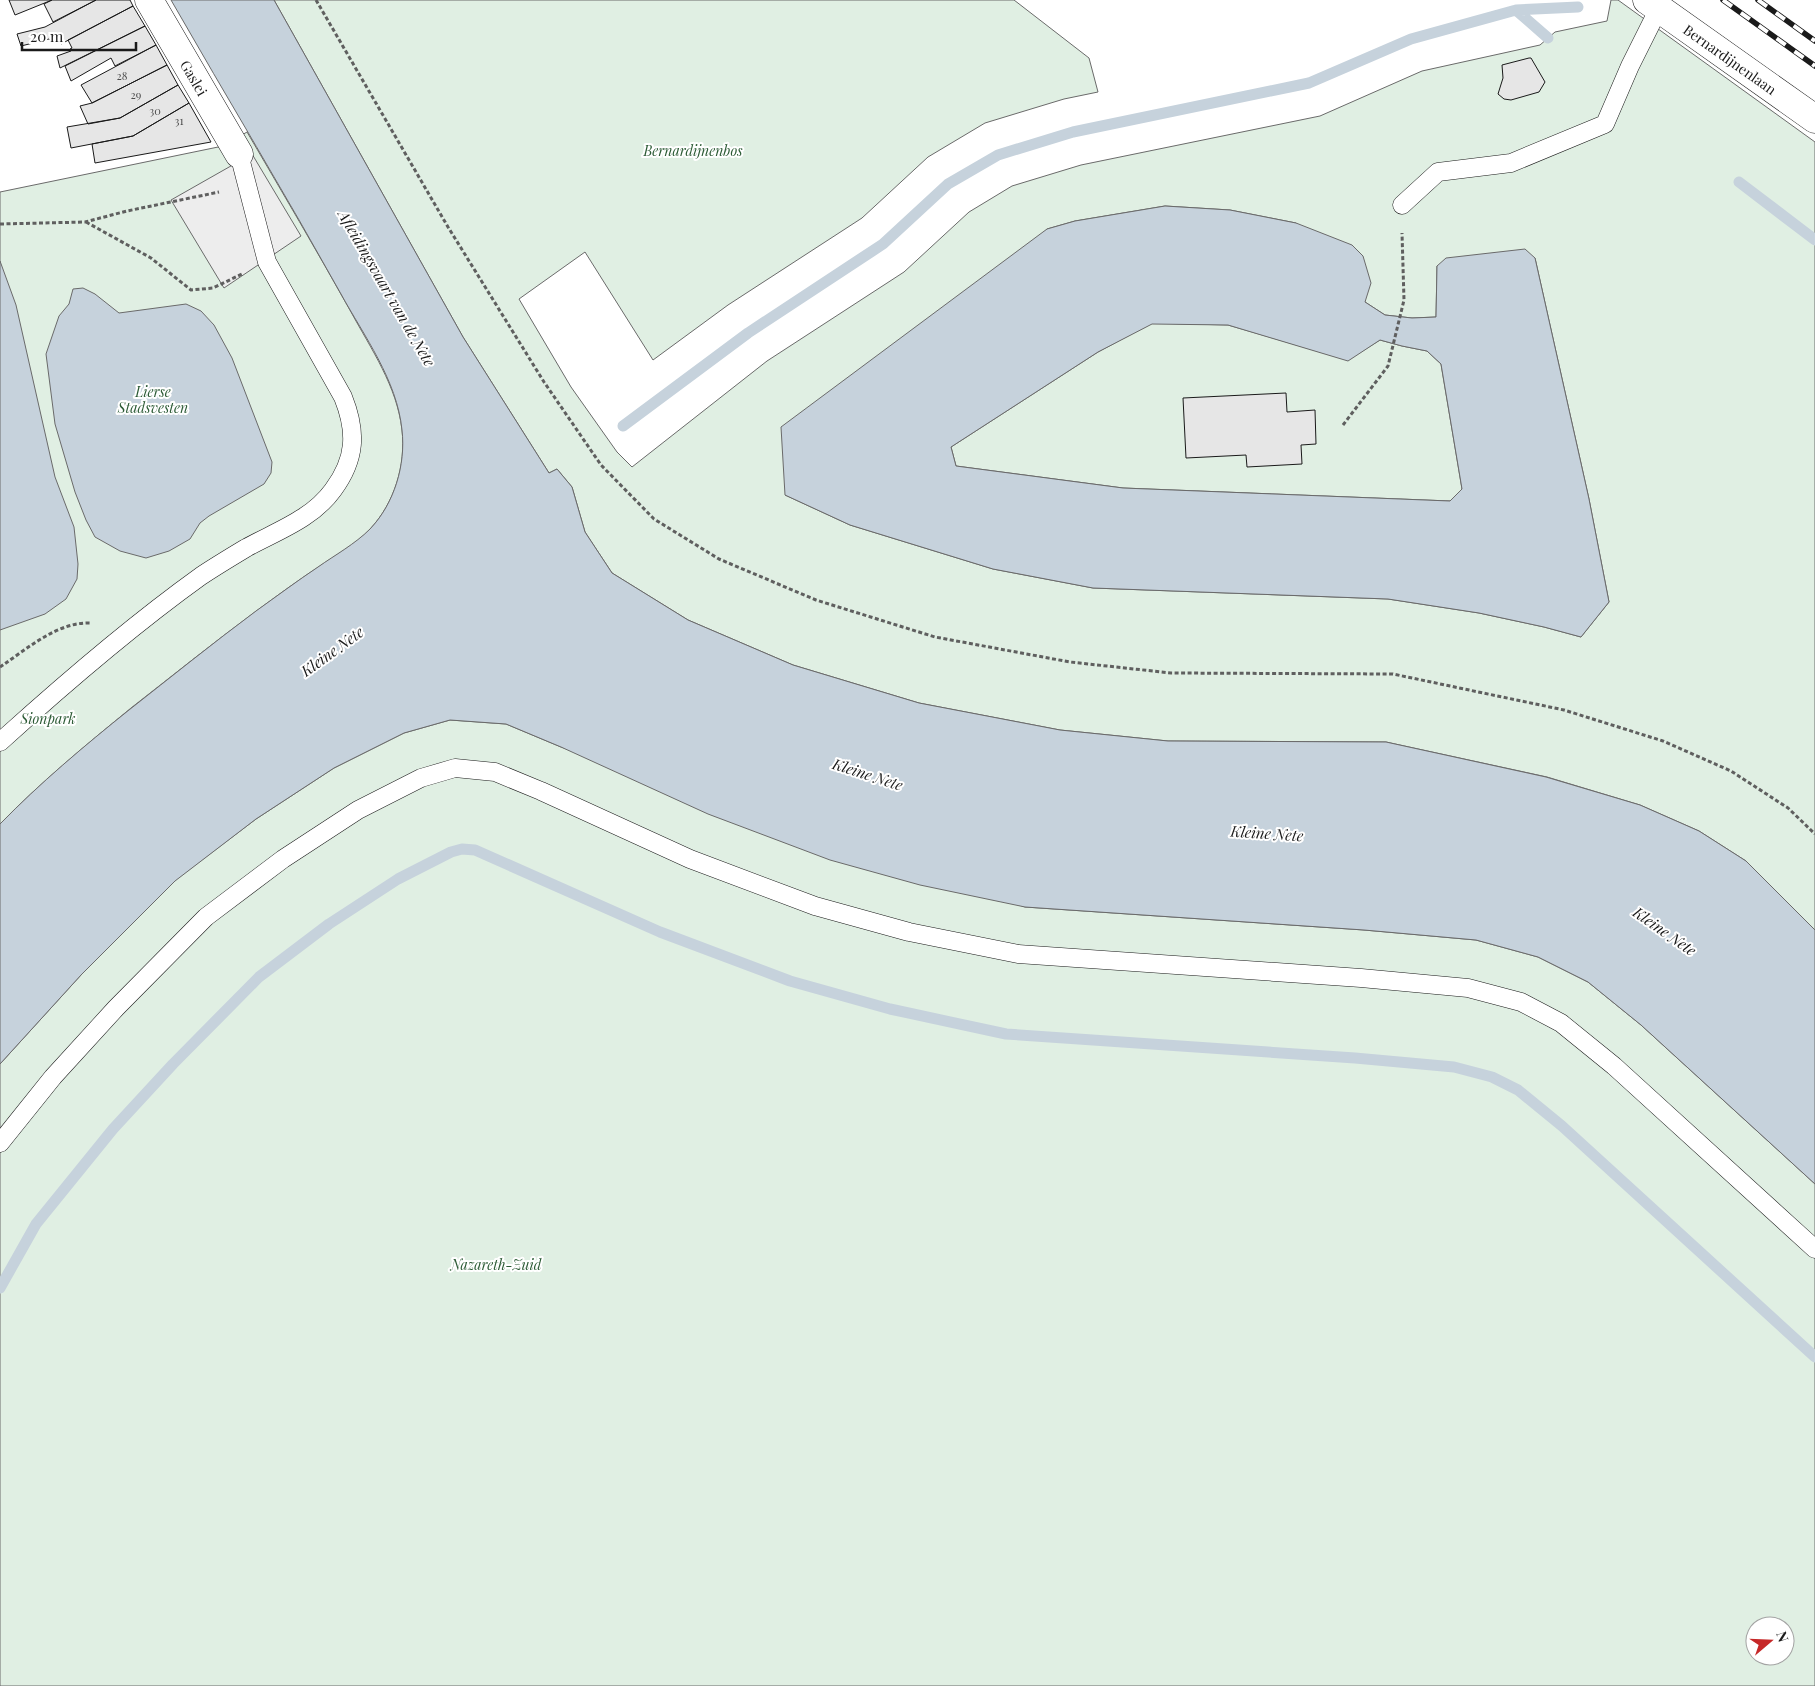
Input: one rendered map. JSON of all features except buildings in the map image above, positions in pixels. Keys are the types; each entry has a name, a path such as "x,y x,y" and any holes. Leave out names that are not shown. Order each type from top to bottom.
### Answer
{"street":[{"name":"Gaslei","path":"150,0 239,154"},
{"name":"Bernardijnenlaan","path":"1653,4 1815,119"}],"lane":[{"path":"1402,205 1438,172 1511,162 1605,124 1630,66 1653,4"},
{"path":"0,742 64,684 137,624 202,576 245,549 294,524 324,502 334,489 352,452 352,424 343,397 267,262 239,154"},
{"path":"0,1143 53,1077 116,1008 206,917 283,859 358,810 421,778 454,768 495,772 690,859 815,906 909,932 1018,954 1361,978 1468,988 1521,1002 1561,1023 1614,1066 1815,1249"}],"path":[{"path":"316,0 448,227 544,382 601,465 654,519 719,559 816,600 934,637 1070,662 1171,674 1393,674 1564,710 1663,741 1731,771 1788,808 1815,834"},
{"path":"0,224 85,222 127,211 247,187"},
{"path":"1343,425 1388,366 1404,300 1402,205"},
{"path":"85,222 151,258 192,290 213,288 267,262"},
{"path":"0,667 54,632 70,626 84,622 137,624"}],"green space":[{"name":"Bernardijnenbos","path":"274,0 1014,0 1089,58 1098,92 1064,99 985,123 928,157 862,218 728,305 653,360 585,252 519,299 571,387 617,452 632,467 767,361 904,272 969,212 1012,186 1081,165 1320,116 1422,71 1540,45 1555,32 1607,21 1611,0 1618,0 1815,142 1815,930 1746,861 1699,831 1640,805 1547,777 1386,742 1168,741 1060,730 919,703 793,665 688,620 612,573 585,532 572,487 557,469 549,473 463,337","holes":["1165,206 1230,210 1296,223 1365,302 1385,315 1412,318 1436,317 1437,266 1535,258 1589,499 1609,602 1581,637 1479,613 1388,599 1093,588 993,569 850,525 785,495 1047,229 1075,221"]},
{"name":"Lierse Stadsvesten","path":"247,132 375,354 389,383 395,398 402,430 402,456 397,482 387,506 371,528 360,538 255,612 131,708 48,779 0,824 0,192 223,146"},
{"path":"1152,323 1228,325 1348,360 1380,340 1427,351 1441,364 1462,489 1450,501 1123,488 956,466 951,447 1098,352"},
{"name":"Nazareth-Zuid","path":"450,720 506,724 561,747 1025,907 1364,930 1476,940 1538,957 1588,982 1641,1025 1815,1184 1815,1686 0,1686 0,1064 81,975 174,881 256,819 334,768 404,733"}],"shaded area":[{"path":"252,154 301,236 224,288 171,200"}],"water":[{"path":"171,0 274,0 463,337 549,473 557,469 572,487 585,532 612,573 688,620 793,665 919,703 1060,730 1168,741 1386,742 1546,777 1640,805 1699,831 1746,861 1815,930 1815,1184 1641,1025 1588,982 1538,957 1476,940 1364,930 1025,907 920,885 830,860 708,814 506,724 450,720 404,733 334,768 256,819 175,881 81,975 0,1064 0,824 95,737 256,611 370,529 386,508 400,470 403,443 402,430 394,394 387,376"},
{"path":"1165,206 1230,210 1296,223 1352,245 1363,256 1371,283 1365,302 1385,315 1412,318 1436,317 1437,266 1446,258 1525,249 1535,258 1589,499 1609,602 1581,637 1479,613 1388,599 1093,588 993,569 850,525 785,495 781,427 1047,229 1075,221","holes":["1152,324 1228,325 1348,361 1380,340 1427,351 1441,364 1462,489 1450,501 1123,488 956,466 951,447 1098,352"]},
{"path":"0,261 16,305 55,477 74,527 78,564 77,579 66,599 45,614 0,630"},
{"path":"83,288 95,294 119,313 186,304 201,311 214,325 232,358 272,462 271,473 264,484 209,516 200,523 190,539 169,551 146,558 120,551 95,537 75,492 55,424 46,354 59,316 69,304 73,289"}],"waterway":[{"path":"623,426 748,333 883,244 948,184 998,155 1073,132 1309,83 1411,39 1516,10 1578,7"},
{"path":"1516,10 1548,38"},
{"path":"1739,182 1815,240"},
{"path":"0,1288 36,1224 113,1129 173,1064 259,977 329,924 398,879 451,852 462,849 475,850 660,932 790,981 890,1009 1006,1034 1355,1058 1454,1067 1492,1077 1518,1090 1562,1126 1815,1357"}],"railway":[{"path":"1723,0 1815,66"},
{"path":"1758,0 1815,41"}],"water label":[{"name":"Afleidingsvaart van de Nete","path":"387,288"},
{"name":"Kleine Nete","path":"332,651"},
{"name":"Kleine Nete","path":"868,774"},
{"name":"Kleine Nete","path":"1267,833"},
{"name":"Kleine Nete","path":"1665,931"}],"park label":[{"name":"Sionpark","path":"48,718"}]}
